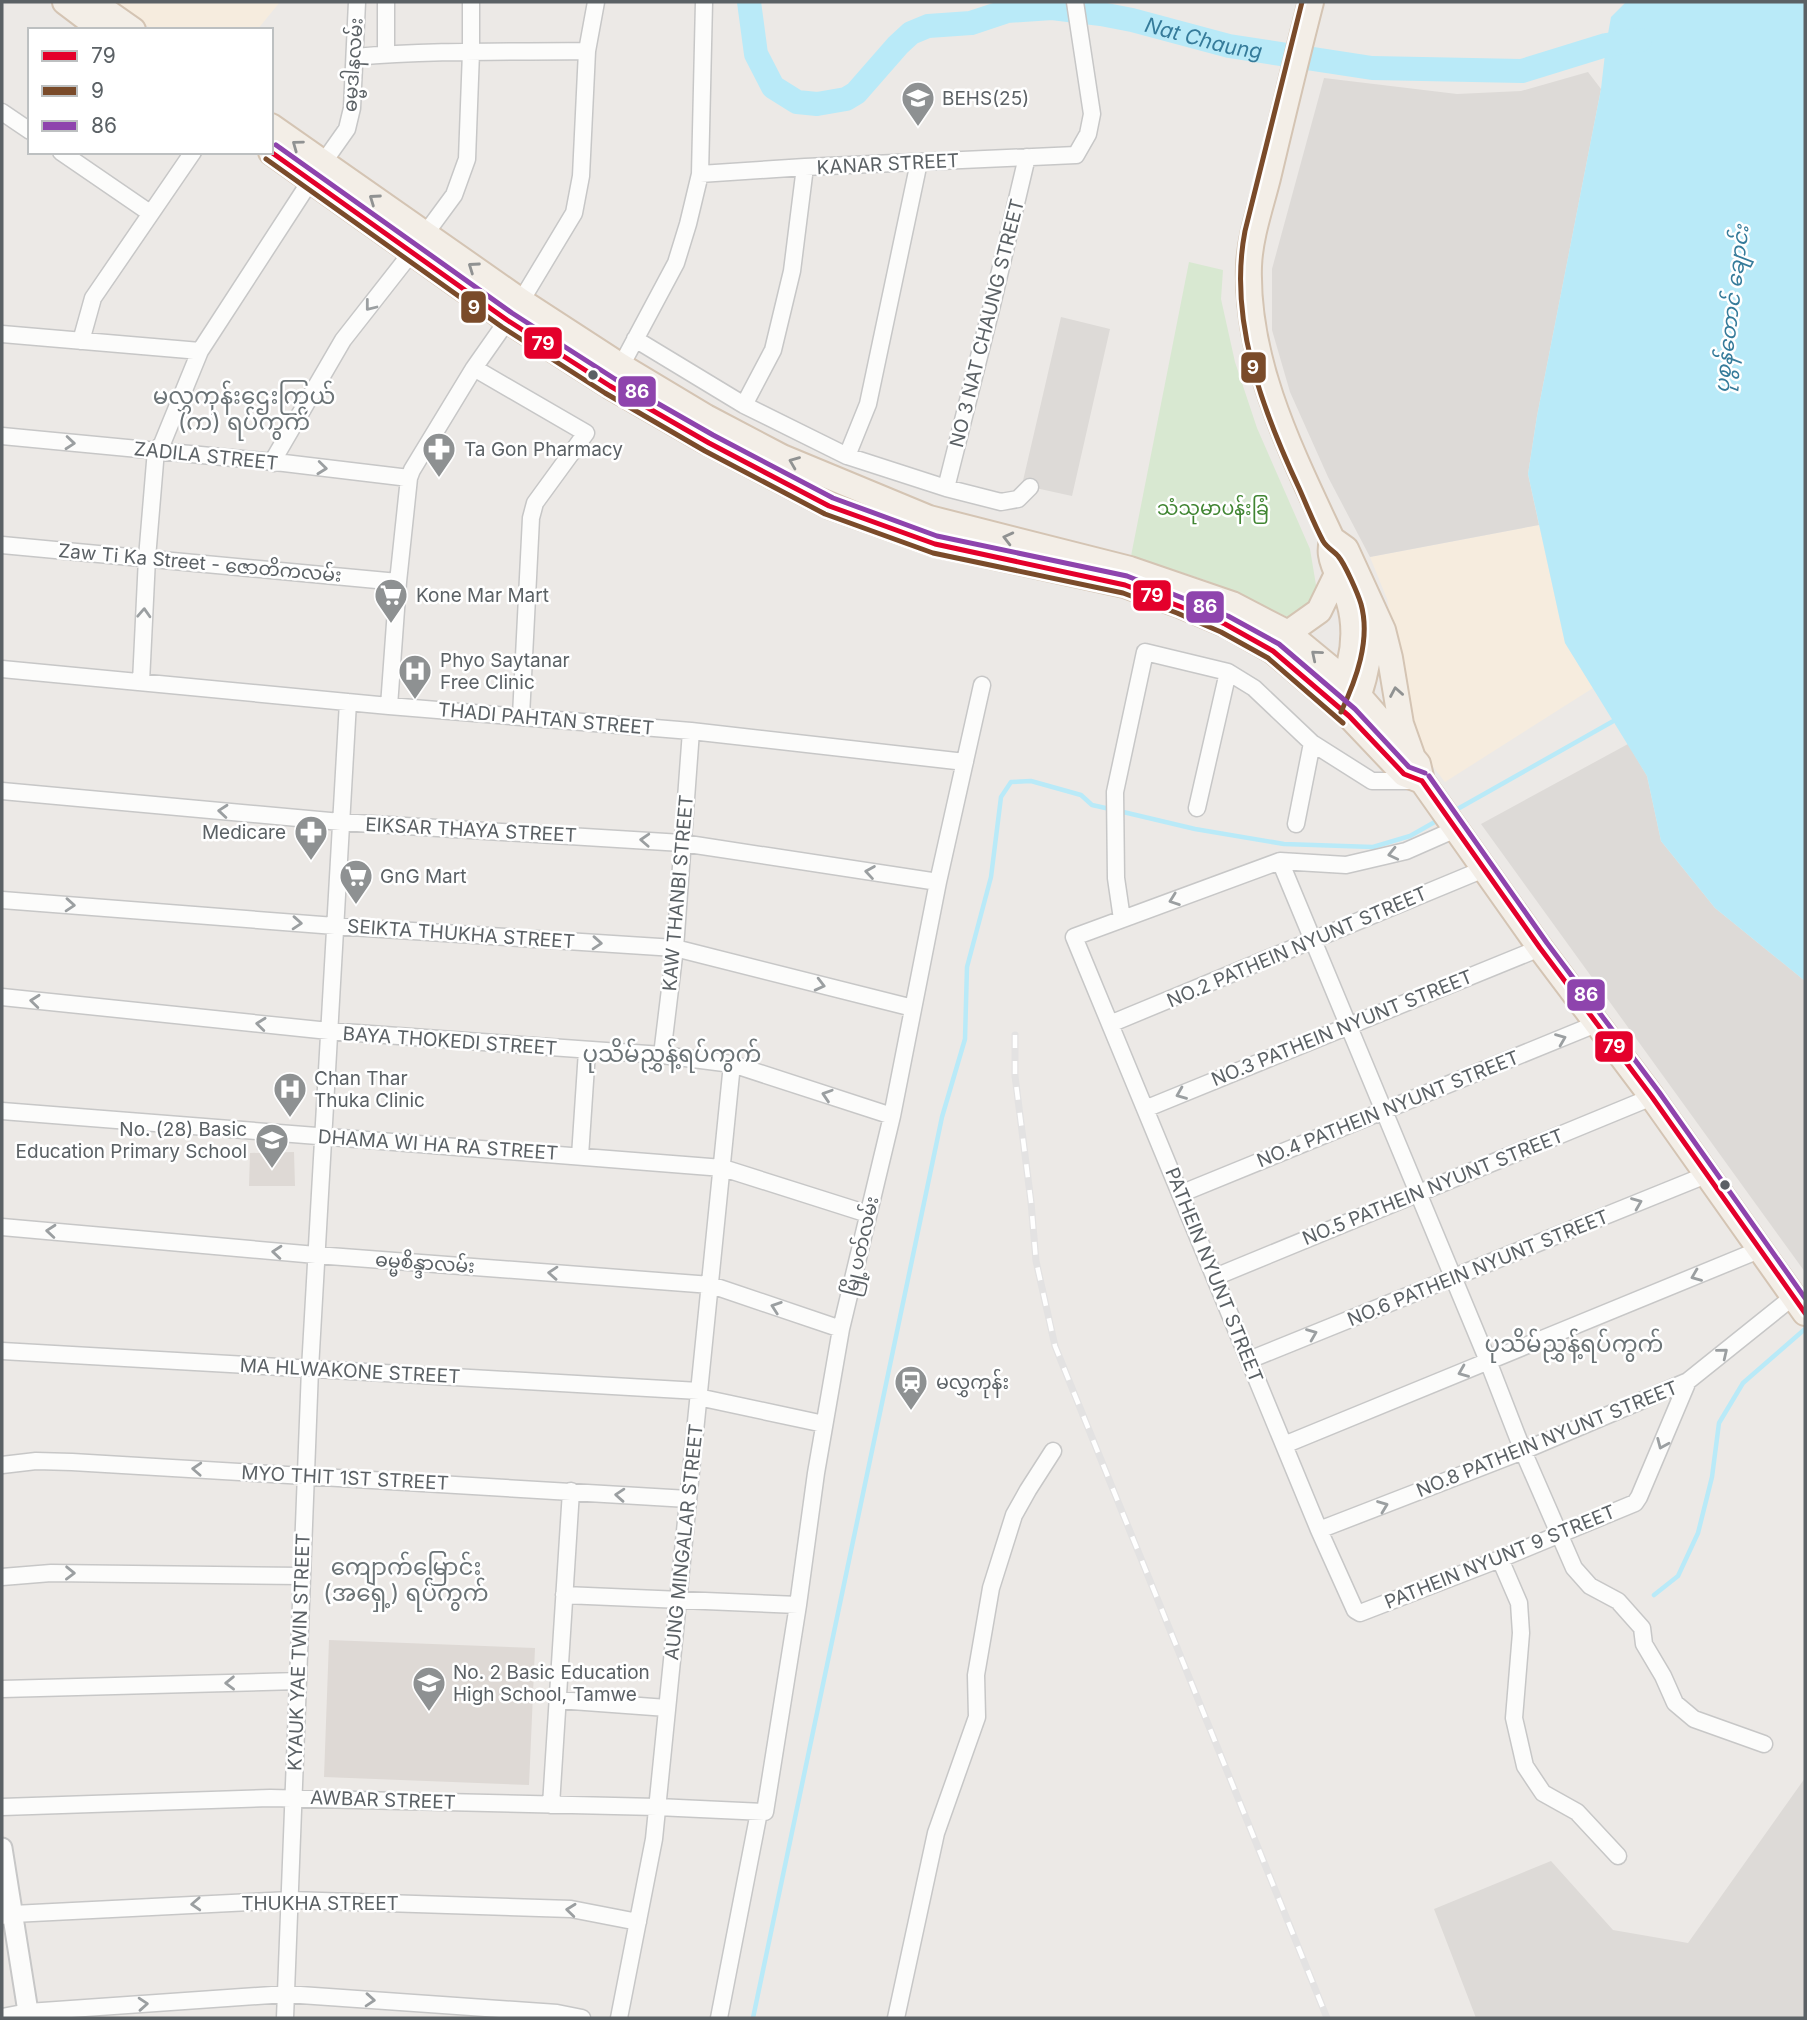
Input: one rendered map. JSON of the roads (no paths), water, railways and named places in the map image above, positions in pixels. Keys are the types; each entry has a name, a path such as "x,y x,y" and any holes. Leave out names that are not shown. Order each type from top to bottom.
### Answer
{"main road":[{"path":"65,2 99,28"},
{"path":"93,2 129,28"},
{"path":"1308,13 1257,222 1249,264 1251,305 1260,360 1280,422 1332,538 1331,556 1349,602 1353,648 1347,699"},
{"path":"273,128 317,172 514,310 610,386 709,443 829,506 934,544 1071,563"},
{"path":"273,153 317,172"},
{"path":"514,310 621,366 706,417 782,457 929,518 1071,563 1127,577 1180,605 1228,614 1288,633 1347,699 1404,774 1422,781"},
{"path":"1332,538 1346,549 1382,630 1390,658 1401,724 1413,758"},
{"path":"1288,633 1320,611 1338,572"},
{"path":"1347,699 1366,674 1371,647 1370,602"},
{"path":"1228,614 1273,651 1347,699 1413,758 1418,765 1422,781 1539,948 1651,1097 1799,1304"}],"street":[{"name":"ဓမ္မဒါနလမ်း","path":"156,450 162,444 200,351 347,129 352,108 358,2"},
{"path":"386,2 386,54"},
{"path":"274,463 342,340 454,195 467,159 471,2"},
{"path":"389,706 409,478 474,368 514,310 574,213 581,176 587,51 596,2"},
{"path":"621,366 676,263 700,174 704,2"},
{"name":"KANAR STREET","path":"700,174 1076,155 1088,134 1092,114 1075,2"},
{"path":"355,57 386,54 587,51"},
{"path":"2,113 28,130"},
{"path":"64,154 150,213"},
{"path":"81,341 93,298 192,154"},
{"name":"NO 3 NAT CHAUNG STREET","path":"946,488 1027,157"},
{"path":"847,456 868,404 919,162"},
{"path":"744,405 773,350 792,271 805,167"},
{"path":"2,334 200,351"},
{"path":"635,339 744,405 847,456 946,488 1001,502 1018,499 1030,487"},
{"path":"474,368 586,433 535,503 531,518 521,716"},
{"name":"ZADILA STREET","path":"2,436 409,478"},
{"path":"141,682 156,450"},
{"name":"Zaw Ti Ka Street - ဇောတိကလမ်း","path":"2,545 398,582"},
{"path":"1422,781 1371,780 1312,743 1254,688 1228,673 1145,652 1115,792 1116,878 1122,919 1280,861 1346,865 1406,851 1456,829"},
{"name":"THADI PAHTAN STREET","path":"2,669 389,706 691,731 965,762"},
{"path":"1197,807 1228,673"},
{"name":"မြို့ပတ်လမ်း","path":"719,2018 762,1812 798,1605 816,1472 841,1329 892,1116 938,882 982,685"},
{"name":"KYAUK YAE TWIN STREET","path":"285,2018 310,1369 348,702"},
{"name":"KAW THANBI STREET","path":"662,1055 675,948 691,731"},
{"path":"1296,824 1312,743"},
{"name":"EIKSAR THAYA STREET","path":"2,791 341,822 682,843 938,882"},
{"path":"1280,861 1523,1451 1574,1568 1590,1587 1618,1601 1642,1628 1644,1644 1675,1703 1694,1719 1764,1744"},
{"name":"NO.2 PATHEIN NYUNT STREET","path":"1110,1024 1484,869"},
{"name":"SEIKTA THUKHA STREET","path":"2,900 335,926 675,948 913,1008"},
{"name":"PATHEIN NYUNT STREET","path":"1122,919 1074,937 1319,1530 1357,1612"},
{"name":"NO.3 PATHEIN NYUNT STREET","path":"1145,1109 1539,948"},
{"name":"BAYA THOKEDI STREET","path":"2,998 329,1031 662,1055 732,1064 892,1116"},
{"name":"NO.4 PATHEIN NYUNT STREET","path":"1180,1194 1596,1024"},
{"path":"580,1156 587,1051"},
{"name":"AUNG MINGALAR STREET","path":"619,2018 654,1839 732,1064"},
{"name":"NO.5 PATHEIN NYUNT STREET","path":"1214,1277 1651,1097"},
{"name":"DHAMA WI HA RA STREET","path":"2,1111 723,1168 868,1214"},
{"name":"NO.6 PATHEIN NYUNT STREET","path":"1249,1360 1706,1175"},
{"name":"ဓမ္မစိန္ဒာလမ်း","path":"2,1227 316,1255 711,1285 841,1329"},
{"path":"1284,1445 1759,1250"},
{"name":"NO.8 PATHEIN NYUNT STREET","path":"1319,1530 1523,1451 1688,1381 1799,1304"},
{"name":"MA HLWAKONE STREET","path":"2,1351 699,1394 824,1424"},
{"name":"PATHEIN NYUNT 9 STREET","path":"1357,1612 1500,1559 1635,1503 1688,1381"},
{"path":"896,2018 936,1833 977,1717 976,1675 990,1588 1014,1515 1053,1451"},
{"name":"MYO THIT 1ST STREET","path":"2,1465 36,1461 72,1462 688,1499"},
{"path":"551,1805 570,1491"},
{"path":"1500,1559 1519,1603 1521,1633 1514,1718 1525,1766 1543,1793 1577,1812 1618,1856"},
{"path":"2,1577 51,1573 302,1576"},
{"path":"564,1594 798,1605"},
{"path":"2,1689 298,1681"},
{"path":"558,1700 667,1708"},
{"name":"AWBAR STREET","path":"2,1807 293,1798 762,1812"},
{"path":"2,1848 7,1915 29,2015"},
{"name":"THUKHA STREET","path":"7,1915 290,1900 571,1909 638,1922"},
{"path":"2,2017 286,1994 558,2013 582,2018"}],"water":[{"name":"ပုစွန်တောင် ချောင်း","path":"1626,2 1805,2 1805,981 1715,908 1661,841 1647,776 1565,643 1528,474 1601,89 1611,17"}],"waterway":[{"name":"Nat Chaung","path":"749,2 756,54 773,87 797,102 817,104 846,99 856,93 911,33 928,26 971,23 1007,11 1052,8 1101,14 1229,46 1372,68 1522,71 1606,45 1640,40"},
{"path":"1454,811 1617,719"},
{"path":"753,2018 942,1117 965,1039 967,967 991,877 1001,797 1011,782 1031,781 1081,795 1092,805 1110,809"},
{"path":"1119,811 1195,829 1284,844 1373,847 1410,836 1440,819"},
{"path":"1654,1595 1678,1576 1698,1533 1712,1477 1719,1423 1743,1383 1805,1329"}],"railway":[{"path":"1015,1035 1015,1076 1036,1261 1055,1346 1327,2018"}],"place":[{"name":"BEHS(25)","path":"918,128"},
{"name":"Ta Gon Pharmacy","path":"439,479"},
{"name":"Kone Mar Mart","path":"391,625"},
{"name":"Phyo Saytanar Free Clinic","path":"415,701"},
{"name":"Medicare","path":"311,862"},
{"name":"GnG Mart","path":"356,906"},
{"name":"Chan Thar Thuka Clinic","path":"290,1119"},
{"name":"No. (28) Basic Education Primary School","path":"272,1170"},
{"name":"မလွှကုန်း","path":"911,1412"},
{"name":"No. 2 Basic Education High School, Tamwe","path":"429,1713"}],"district":[{"name":"မလွှကုန်းဌေးကြွယ် (က) ရပ်ကွက်","path":"244,409"},
{"name":"ပုသိမ်ညွှန့်ရပ်ကွက်","path":"672,1054"},
{"name":"ပုသိမ်ညွှန့်ရပ်ကွက်","path":"1574,1344"},
{"name":"ကျောက်မြောင်း (အရှေ့) ရပ်ကွက်","path":"406,1580"}],"park label":[{"name":"သံသုမာပန်းခြံ","path":"1213,508"}]}
